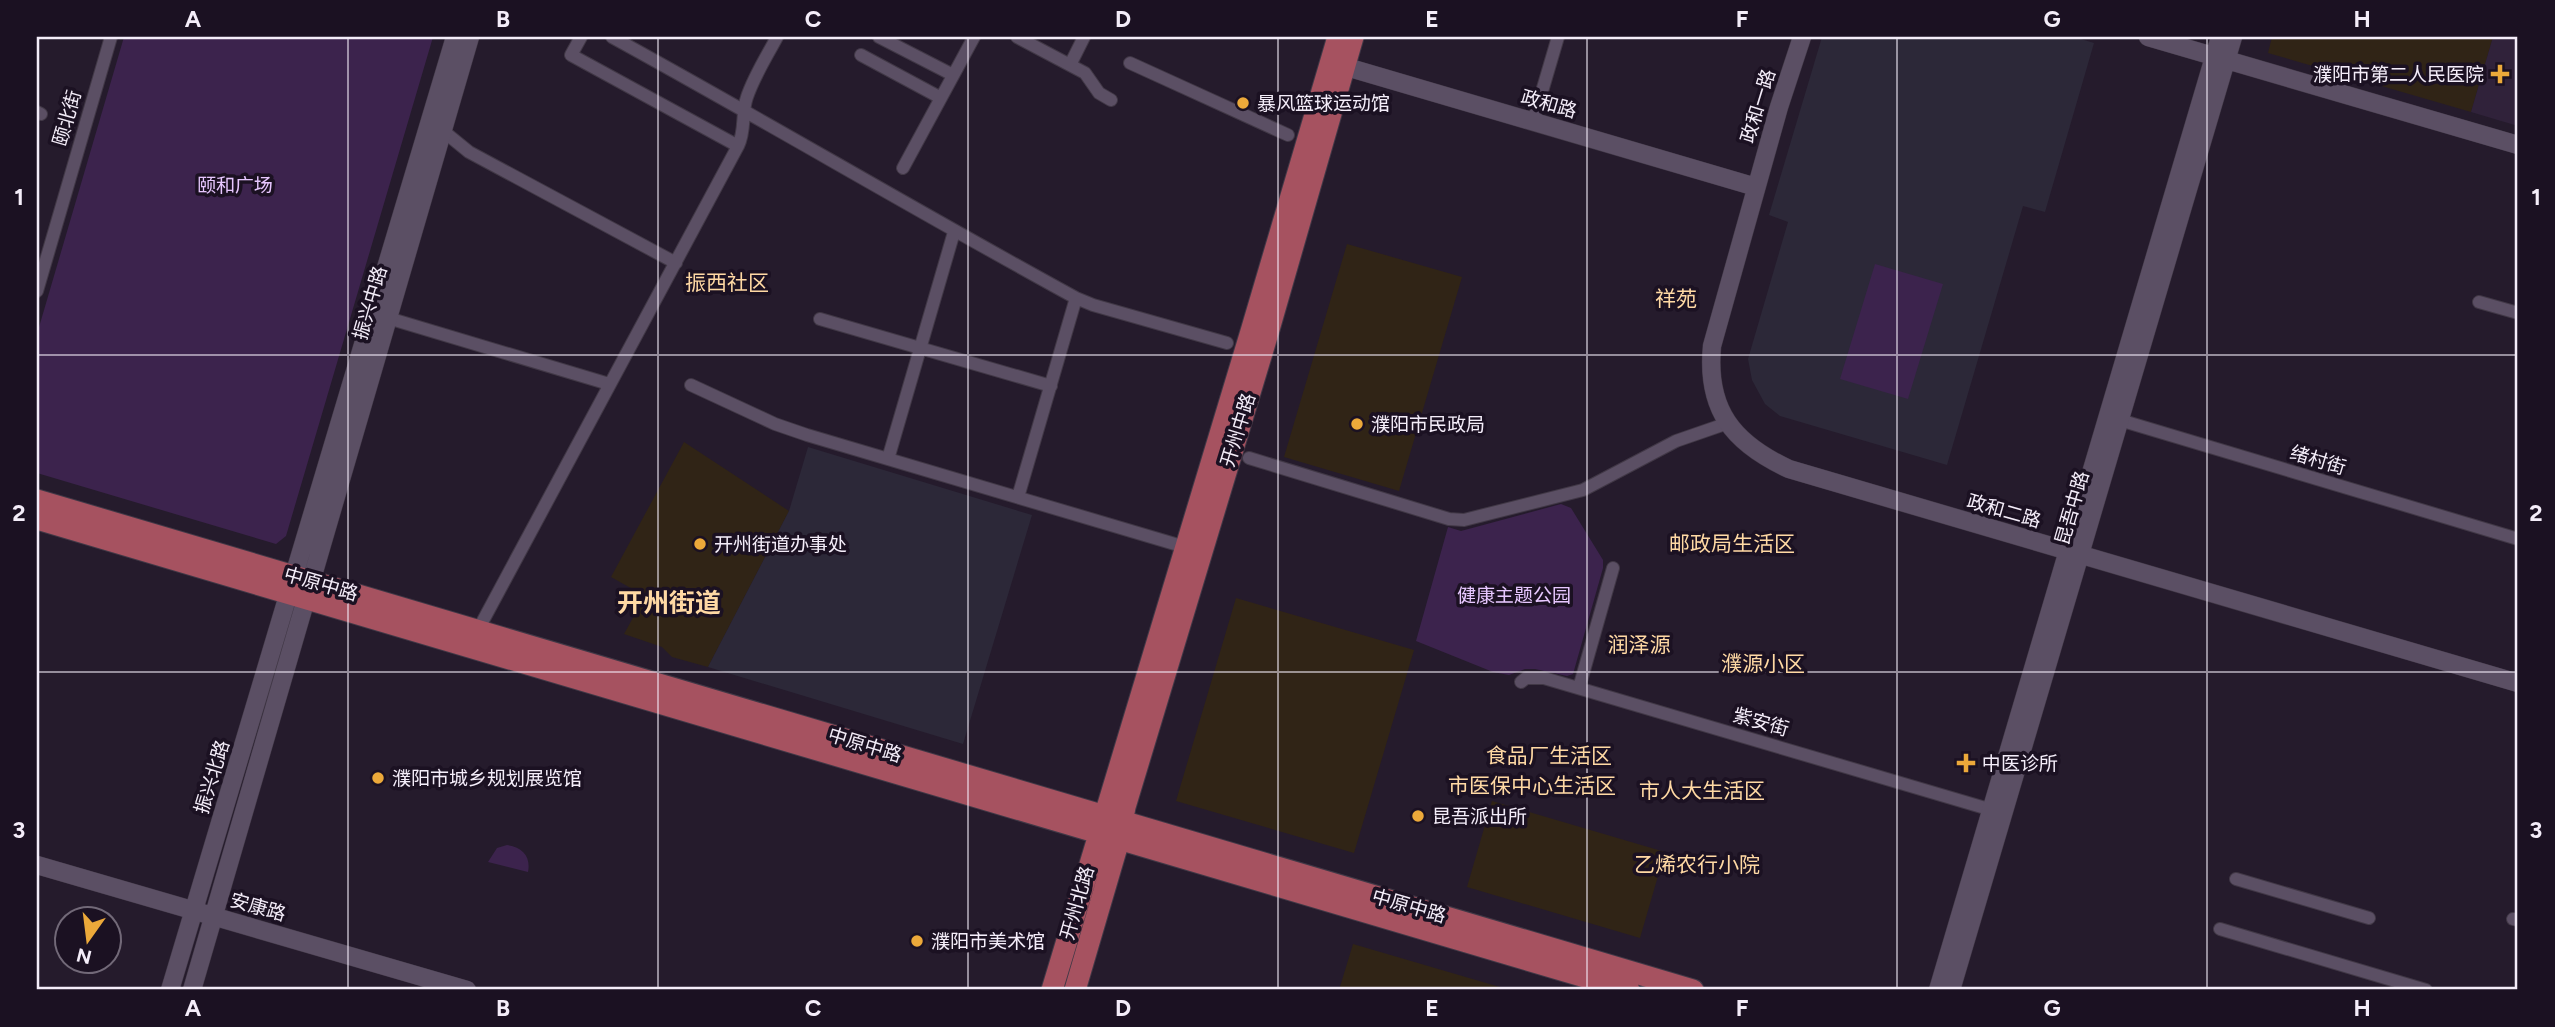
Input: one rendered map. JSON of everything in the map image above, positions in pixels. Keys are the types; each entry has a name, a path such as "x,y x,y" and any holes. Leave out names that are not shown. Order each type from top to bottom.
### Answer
{"main road":[{"name":"开州中路","path":"1111,828 1125,807 1268,333 1337,64 1338,37"},
{"name":"开州中路","path":"1111,828 1185,547 1337,64 1353,37"},
{"name":"中原中路","path":"37,500 300,587 1111,828 1693,990"},
{"name":"中原中路","path":"37,519 478,630 1629,990"},
{"name":"开州北路","path":"1052,990 1111,828"},
{"name":"开州北路","path":"1075,990 1111,828"}],"street":[{"name":"颐北街","path":"37,291 111,37"},
{"name":"振兴中路","path":"300,587 455,37"},
{"name":"振兴中路","path":"300,587 388,318 470,37"},
{"path":"581,37 571,55 738,146"},
{"path":"612,37 954,232 1076,298 1227,343"},
{"path":"478,630 738,146 743,135 747,95 777,37"},
{"path":"879,37 953,75"},
{"path":"902,168 974,37"},
{"path":"1017,37 1085,73 1099,93 1111,100"},
{"path":"1070,65 1084,37"},
{"path":"1533,122 1559,37"},
{"name":"政和一路","path":"1756,187 1802,37"},
{"path":"2148,37 2518,145"},
{"name":"昆吾中路","path":"2220,37 2220,58"},
{"name":"昆吾中路","path":"1951,990 2074,553 2220,58 2233,37"},
{"path":"861,55 941,97"},
{"path":"1130,63 1288,135"},
{"name":"政和路","path":"1337,64 1756,187"},
{"path":"442,130 469,152 676,263"},
{"name":"政和二路","path":"1756,187 1712,346 1712,380 1728,423 1747,446 1764,458 1789,469 2518,683"},
{"path":"888,459 954,232"},
{"path":"1018,497 1076,298"},
{"path":"2479,302 2518,313"},
{"path":"388,318 609,384"},
{"path":"820,319 1051,386"},
{"path":"691,385 775,424 1185,547"},
{"name":"绪村街","path":"2114,419 2518,538"},
{"path":"1249,458 1449,519 1464,520 1583,490 1675,441 1728,423"},
{"name":"昆吾中路","path":"1938,990 2074,553"},
{"path":"1579,688 1613,568"},
{"name":"振兴北路","path":"170,990 193,910 300,587"},
{"path":"192,990 300,587"},
{"name":"紫安街","path":"1521,682 1526,678 1544,678 1992,810"},
{"name":"安康路","path":"37,865 467,990"},
{"path":"2236,879 2369,918"},
{"path":"2220,929 2426,990"}],"shaded area":[{"path":"1822,37 2074,37 2094,43 2045,212 2023,206 1947,465 1780,416 1765,404 1752,380 1748,359 1788,222 1769,215"},
{"path":"2272,37 2493,37 2471,112 2268,53"},
{"name":"濮阳市第二人民医院","path":"2493,37 2518,37 2518,126 2471,112"},
{"path":"1347,244 1462,277 1399,491 1284,457"},
{"name":"开州街道办事处","path":"684,442 789,511 708,667 672,657 662,647 624,634 645,596 611,577"},
{"path":"808,447 1032,515 963,744 708,667 789,511"},
{"path":"1236,598 1414,650 1354,853 1176,801"},
{"path":"1492,801 1665,852 1640,938 1467,887"},
{"path":"1353,944 1510,990 1339,990"}],"green space":[{"name":"颐和广场","path":"124,37 433,37 286,536 276,544 37,473 37,334"},
{"path":"1875,264 1943,284 1908,399 1840,379"},
{"name":"健康主题公园","path":"1561,504 1571,508 1603,560 1573,674 1567,676 1535,669 1525,669 1509,675 1493,672 1416,641 1448,527 1461,531"},
{"path":"507,845 525,854 528,872 488,862 497,848"}],"place":[{"name":"濮阳市第二人民医院","path":"2500,74"},
{"name":"暴风篮球运动馆","path":"1243,103"},
{"name":"濮阳市民政局","path":"1357,424"},
{"name":"开州街道办事处","path":"700,544"},
{"name":"中医诊所","path":"1966,763"},
{"name":"濮阳市城乡规划展览馆","path":"378,778"},
{"name":"昆吾派出所","path":"1418,816"},
{"name":"濮阳市美术馆","path":"917,941"}],"district":[{"name":"振西社区","path":"727,282"},
{"name":"祥苑","path":"1676,298"},
{"name":"邮政局生活区","path":"1732,543"},
{"name":"开州街道","path":"669,603"},
{"name":"润泽源","path":"1639,644"},
{"name":"濮源小区","path":"1763,663"},
{"name":"食品厂生活区","path":"1549,755"},
{"name":"市医保中心生活区","path":"1532,785"},
{"name":"市人大生活区","path":"1702,790"},
{"name":"乙烯农行小院","path":"1697,864"}]}
